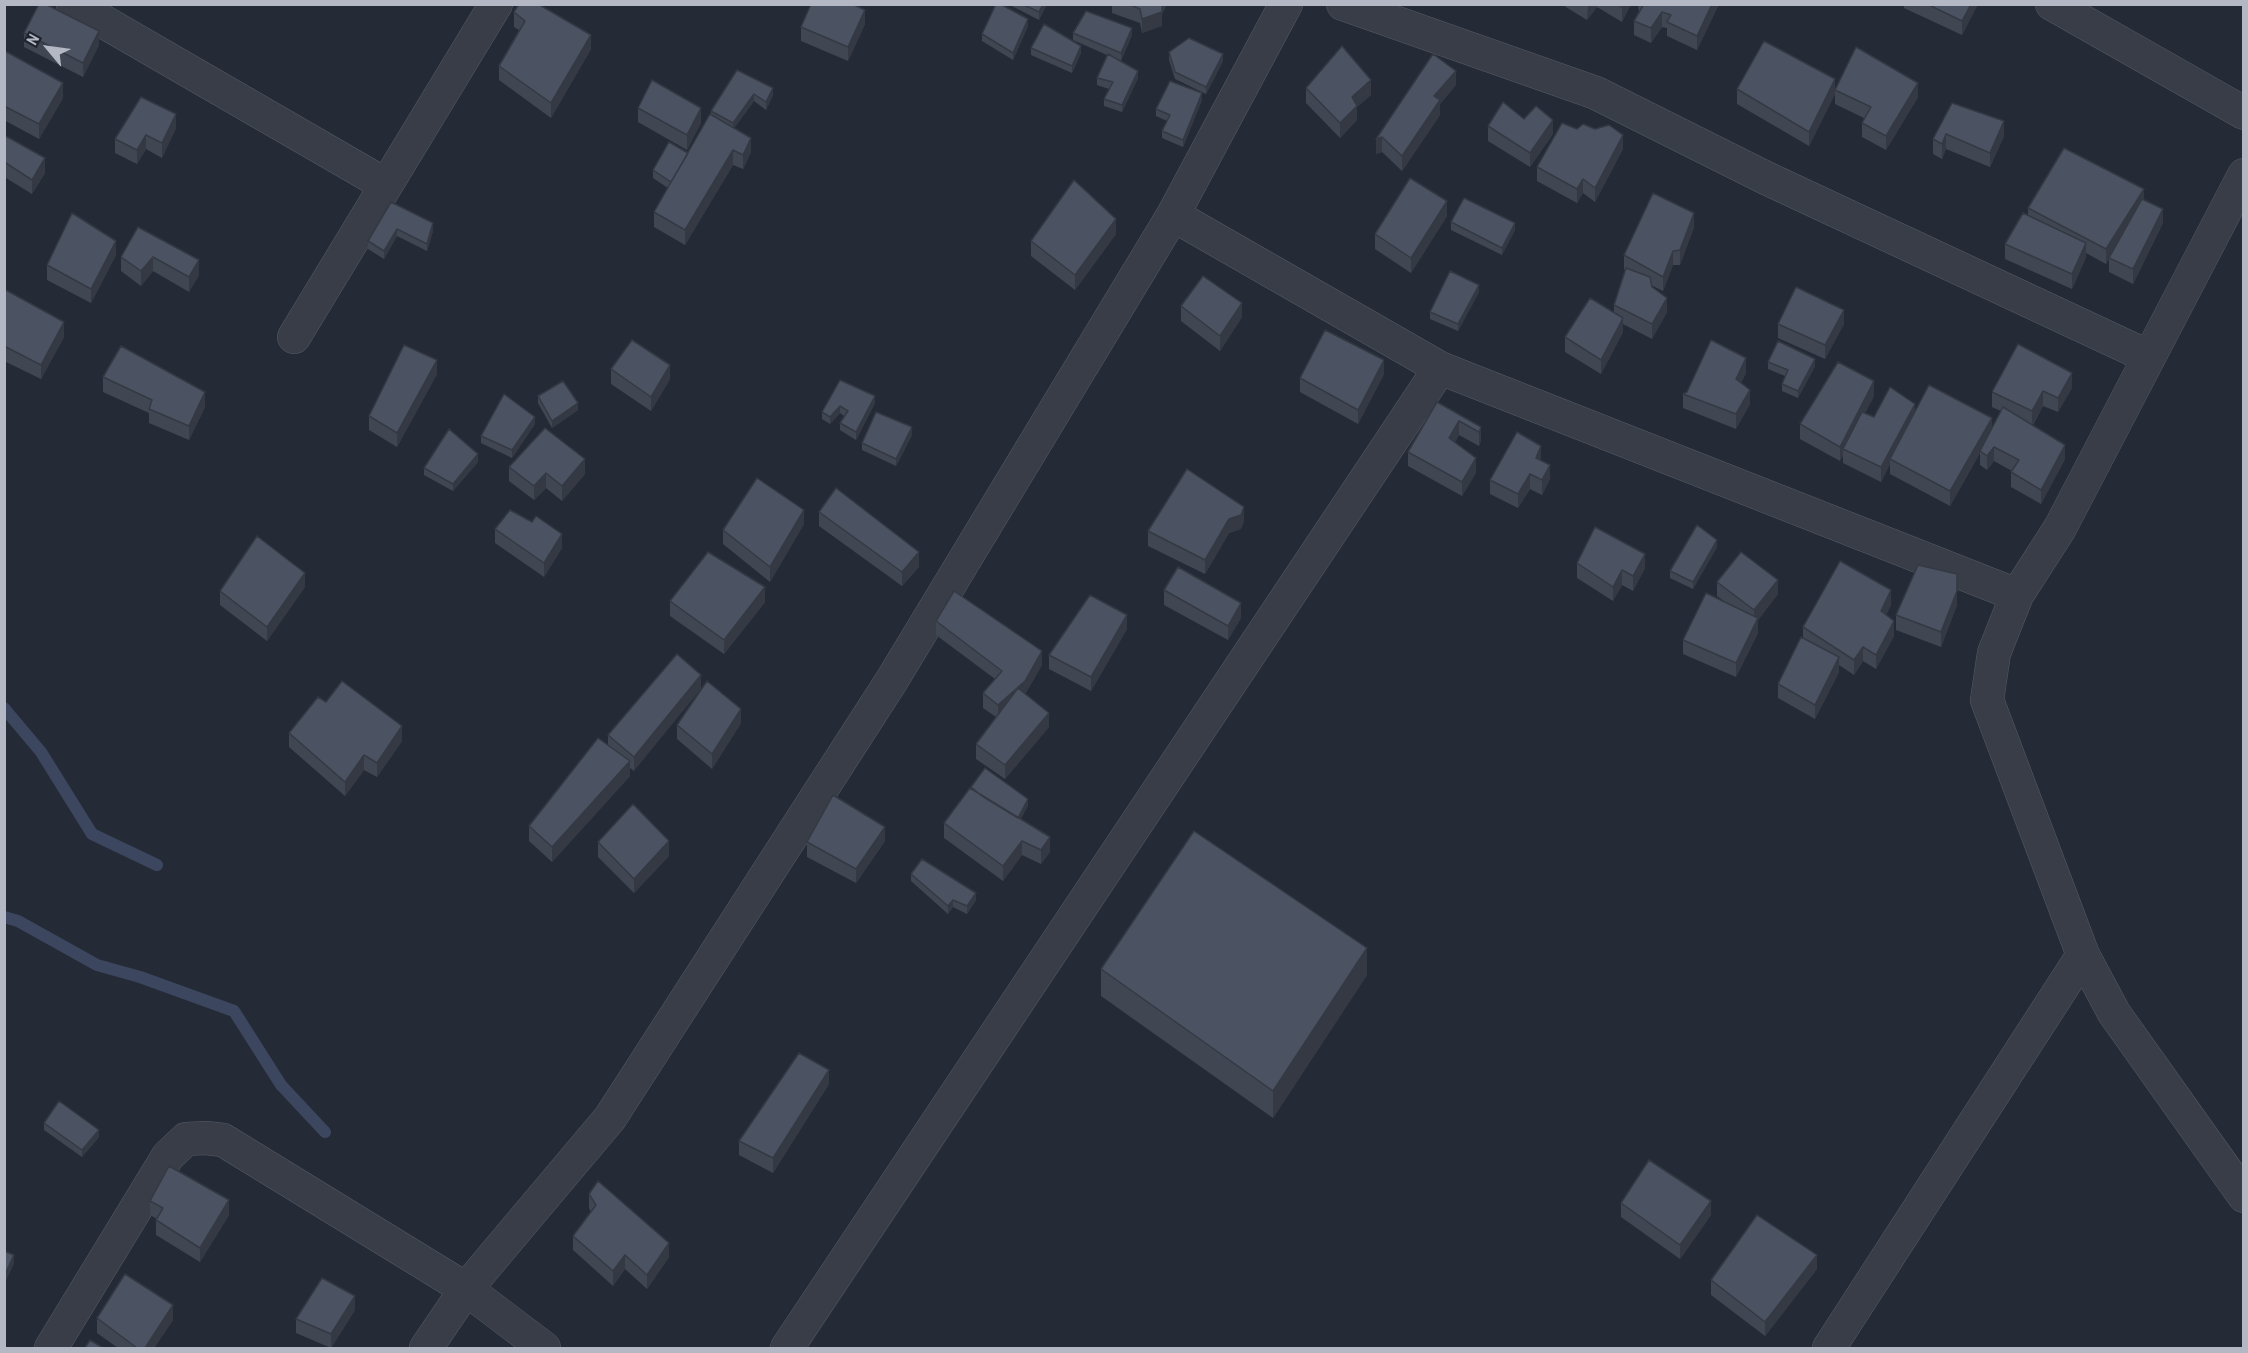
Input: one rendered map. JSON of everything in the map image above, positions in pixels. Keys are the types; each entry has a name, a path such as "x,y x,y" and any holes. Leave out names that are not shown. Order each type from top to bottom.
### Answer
{"street":[{"path":"74,4 386,185"},
{"path":"294,337 496,4"},
{"path":"426,1348 466,1289 610,1118 892,680 1173,215 1286,4"},
{"path":"1343,4 1596,93 1766,178 2149,357"},
{"path":"2052,4 2244,113"},
{"path":"2244,175 2060,528 2017,595 1994,652 1987,700 2083,955 2114,1013 2244,1196"},
{"path":"1173,215 1440,368 2017,595"},
{"path":"787,1348 1440,368"},
{"path":"1829,1348 2083,955"},
{"path":"51,1348 168,1156 186,1139 223,1140 466,1289 544,1348"}],"building":[{"path":"39,4 45,4 99,31 83,63 24,33"},
{"path":"519,4 538,4 591,35 551,103 499,66 525,21 514,12"},
{"path":"811,4 852,4 865,10 848,47 801,27"},
{"path":"996,4 1028,19 1013,53 982,34"},
{"path":"1022,4 1043,4 1039,12"},
{"path":"1128,4 1162,4 1162,12 1142,19 1140,9"},
{"path":"1644,4 1712,4 1697,36 1667,22 1671,15 1662,12 1651,28 1634,21"},
{"path":"1927,4 1971,4 1962,21"},
{"path":"1086,11 1132,28 1121,53 1073,33"},
{"path":"1044,24 1081,46 1072,66 1031,48"},
{"path":"1189,38 1223,54 1206,87 1175,72 1169,52"},
{"path":"1764,41 1835,79 1809,132 1737,89"},
{"path":"1342,46 1371,80 1352,97 1357,106 1340,123 1306,88"},
{"path":"1856,47 1918,83 1886,136 1862,123 1871,107 1835,90"},
{"path":"5,51 63,83 39,124 4,106"},
{"path":"1108,54 1138,71 1122,105 1104,99 1113,82 1097,78"},
{"path":"1433,54 1456,71 1434,96 1440,100 1402,156 1382,137 1376,139"},
{"path":"737,70 773,88 766,102 754,94 733,123 711,111"},
{"path":"652,80 701,108 687,135 638,108"},
{"path":"1170,81 1202,93 1183,140 1162,131 1170,115 1156,109"},
{"path":"141,97 176,114 162,143 146,135 137,150 115,139"},
{"path":"1503,102 1524,119 1536,106 1553,120 1530,153 1488,126"},
{"path":"1952,103 2004,121 1990,153 1946,134 1942,144 1933,139"},
{"path":"710,114 751,138 743,155 733,150 685,230 654,212"},
{"path":"1562,123 1577,129 1583,124 1595,129 1609,125 1623,135 1595,188 1583,179 1577,189 1537,167"},
{"path":"4,135 45,158 32,180 6,163 4,165"},
{"path":"669,142 688,153 671,182 653,170"},
{"path":"2064,148 2144,189 2106,249 2028,208"},
{"path":"1410,178 1447,201 1411,258 1375,234"},
{"path":"1074,180 1116,219 1075,275 1031,241"},
{"path":"1653,193 1694,213 1680,250 1673,251 1663,277 1624,255"},
{"path":"1464,198 1515,223 1502,248 1451,222"},
{"path":"2142,199 2163,209 2133,269 2109,258"},
{"path":"391,202 433,223 427,244 397,229 384,251 368,241"},
{"path":"72,213 116,241 91,289 47,265"},
{"path":"2023,213 2086,243 2072,274 2005,244"},
{"path":"138,227 199,260 189,277 153,257 141,271 121,257"},
{"path":"1626,268 1650,277 1652,287 1667,298 1652,324 1614,305"},
{"path":"1450,271 1479,285 1458,324 1430,312"},
{"path":"1203,276 1242,303 1220,336 1181,306"},
{"path":"1796,287 1844,310 1825,345 1778,324"},
{"path":"4,289 64,322 41,365 4,346"},
{"path":"1590,298 1623,318 1601,360 1565,337"},
{"path":"1325,330 1384,360 1358,410 1300,378"},
{"path":"632,340 670,365 651,397 611,369"},
{"path":"1711,340 1746,358 1736,379 1750,390 1736,414 1683,394 1687,392"},
{"path":"1778,341 1815,359 1798,391 1782,384 1788,370 1768,362"},
{"path":"2018,344 2072,373 2058,398 2043,391 2032,411 1992,392"},
{"path":"404,345 437,360 397,433 369,416"},
{"path":"121,346 205,392 189,426 149,409 152,400 103,377"},
{"path":"1838,362 1874,381 1840,447 1800,424"},
{"path":"840,380 875,396 856,432 840,423 848,411 840,406 830,417 822,412"},
{"path":"563,381 578,403 552,421 538,396"},
{"path":"1929,385 1992,418 1950,491 1890,459"},
{"path":"1890,387 1915,404 1881,467 1843,449 1862,412 1874,417"},
{"path":"504,394 535,417 512,450 481,436"},
{"path":"1437,402 1481,427 1479,432 1459,421 1449,438 1476,458 1462,482 1408,452"},
{"path":"2003,407 2065,445 2041,490 2011,472 2019,460 1994,447 1987,456 1980,451"},
{"path":"876,412 912,427 896,459 862,443"},
{"path":"545,428 585,459 562,486 546,473 534,486 509,467"},
{"path":"449,429 478,454 453,484 424,468"},
{"path":"1517,432 1541,446 1536,458 1550,465 1542,480 1530,474 1518,494 1490,480"},
{"path":"1187,469 1244,507 1241,515 1229,519 1205,560 1148,531"},
{"path":"757,478 804,510 770,567 723,530"},
{"path":"836,488 919,552 902,572 819,512"},
{"path":"510,510 532,522 536,516 562,534 544,563 495,529"},
{"path":"1697,525 1717,540 1693,582 1670,571"},
{"path":"1595,527 1645,554 1633,576 1622,570 1613,587 1577,563"},
{"path":"257,536 305,573 267,627 220,591"},
{"path":"708,552 765,587 724,640 670,601"},
{"path":"1741,552 1778,580 1754,610 1717,582"},
{"path":"1840,561 1891,590 1881,611 1894,621 1876,655 1863,647 1854,660 1803,627"},
{"path":"1918,565 1957,574 1957,591 1941,632 1896,615"},
{"path":"1178,567 1241,603 1228,626 1164,590"},
{"path":"954,591 1042,651 1025,681 998,705 983,693 1002,671 936,621"},
{"path":"1706,593 1758,618 1736,663 1683,640"},
{"path":"1090,595 1127,615 1091,677 1049,655"},
{"path":"1801,637 1839,657 1815,705 1778,684"},
{"path":"677,654 701,675 634,757 608,735"},
{"path":"342,681 402,726 377,763 364,755 345,782 289,733 318,697 326,702"},
{"path":"707,681 741,709 712,754 677,725"},
{"path":"1018,688 1049,713 1005,765 976,744"},
{"path":"598,738 630,761 552,847 529,826"},
{"path":"985,768 1028,799 1018,818 971,787"},
{"path":"970,788 1050,837 1041,850 1022,841 1003,866 944,823"},
{"path":"833,795 885,827 856,869 807,842"},
{"path":"633,804 669,841 634,879 598,842"},
{"path":"1194,831 1367,948 1273,1091 1101,969"},
{"path":"922,859 976,893 967,906 953,900 948,906 911,874"},
{"path":"799,1053 829,1070 773,1158 739,1141"},
{"path":"59,1101 99,1130 82,1150 44,1123"},
{"path":"1649,1160 1711,1201 1680,1245 1621,1203"},
{"path":"169,1166 229,1200 200,1248 156,1220 163,1208 150,1201"},
{"path":"598,1181 669,1243 647,1275 625,1255 613,1271 573,1236 596,1205 589,1194"},
{"path":"1757,1215 1817,1255 1765,1322 1711,1280"},
{"path":"4,1251 14,1255 6,1272 4,1272"},
{"path":"125,1274 173,1305 145,1348 137,1348 97,1318"},
{"path":"322,1278 355,1296 331,1334 296,1319"},
{"path":"90,1340 103,1348 85,1348"}],"waterway":[{"path":"4,708 41,752 92,834 157,865"},
{"path":"4,917 18,921 97,965 140,977 234,1011 281,1085 325,1132"}]}
